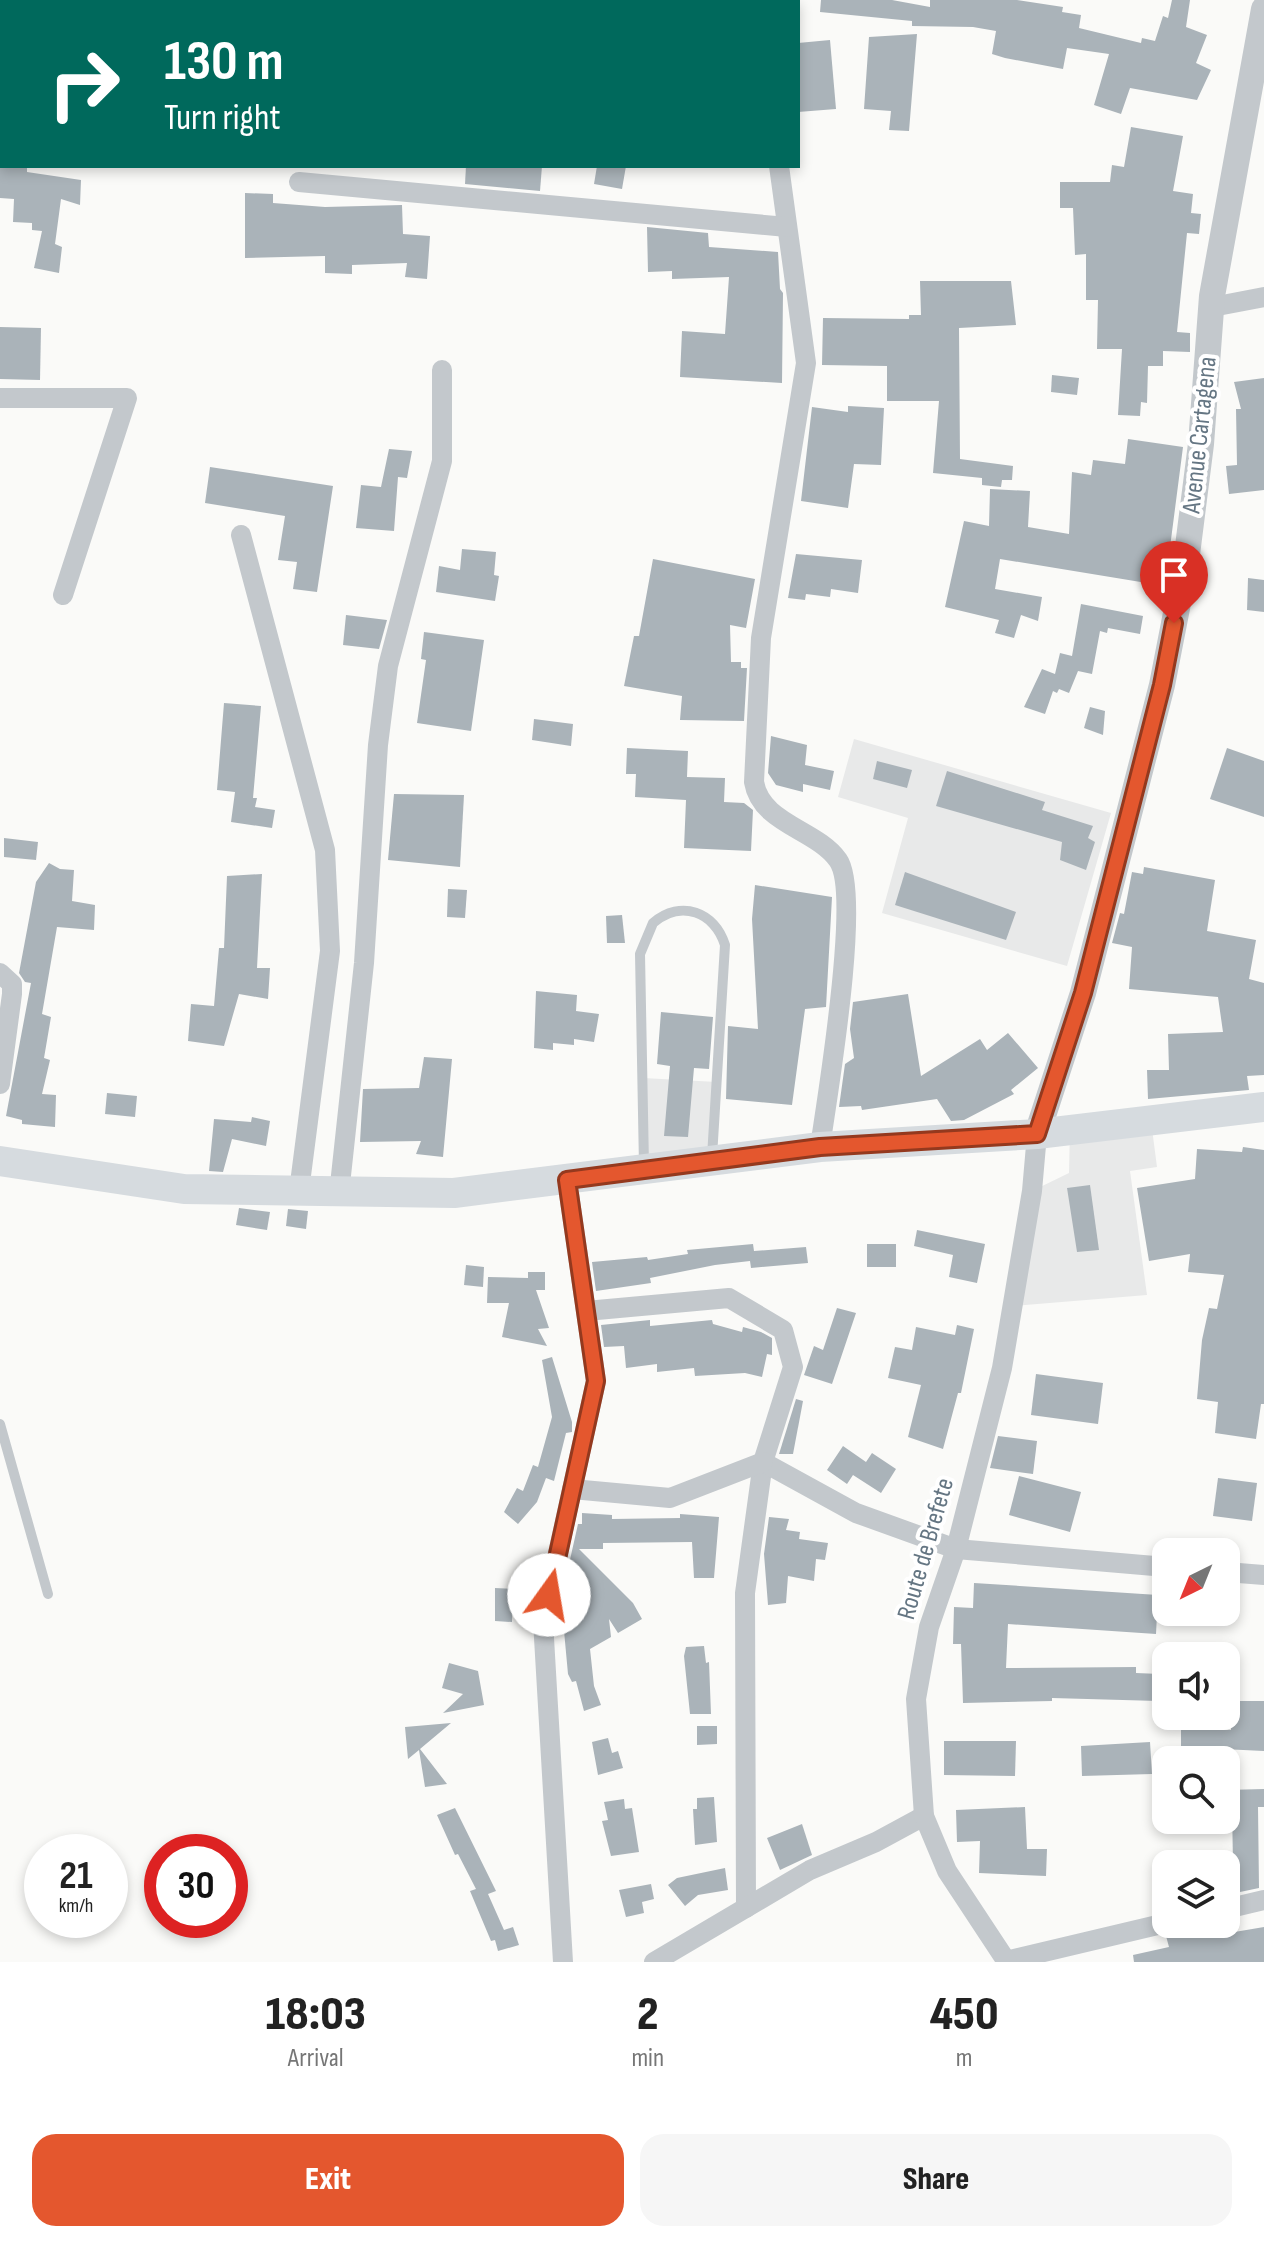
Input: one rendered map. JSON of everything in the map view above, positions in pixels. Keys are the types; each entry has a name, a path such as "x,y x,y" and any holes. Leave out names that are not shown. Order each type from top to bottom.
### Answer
{"main road":[{"path":"0,1161 184,1189 339,1194 454,1193 820,1147 1037,1134 1264,1107"}],"street":[{"name":"Avenue Cartagena","path":"1037,1134 1083,993 1162,685 1188,547 1212,307 1241,121 1264,9"},
{"path":"779,168 806,363 761,638 754,782 756,792 770,810 838,859 845,879 842,997 820,1147"},
{"path":"299,182 787,227"},
{"path":"1212,307 1264,297"},
{"path":"339,1194 364,963 378,745 388,666 442,461 442,370"},
{"path":"0,398 127,398 63,595"},
{"path":"241,535 325,850 330,951 299,1191"},
{"path":"0,973 12,984 0,1084"},
{"name":"Route de Brefete","path":"1006,1961 947,1871 924,1816 916,1699 929,1627 956,1549 1002,1368 1032,1191 1037,1134"},
{"path":"563,1962 543,1621 596,1381 567,1180"},
{"path":"586,1311 729,1298 783,1330 793,1367 763,1462 745,1593 746,1908"},
{"path":"572,1489 670,1498 763,1462 856,1513 956,1549 1152,1566"},
{"path":"1240,1573 1264,1575"},
{"path":"654,1962 810,1870 876,1842 924,1816"},
{"path":"1240,1906 1264,1900"},
{"path":"1006,1961 1152,1926"}],"lane":[{"path":"644,1171 640,954 653,923 678,910 707,917 716,926 725,945 711,1163"},
{"path":"0,1424 48,1594"}],"shaded area":[{"path":"854,739 1111,813 1067,966 882,913 908,818 838,797"},
{"path":"643,1078 717,1082 711,1163 644,1171"},
{"path":"1151,1121 1157,1167 1130,1171 1147,1295 1012,1306 1032,1191 1069,1173 1070,1128"}],"building":[{"path":"821,0 892,0 930,7 930,0 1017,0 1063,7 1062,12 1081,15 1079,28 1141,43 1142,38 1155,41 1163,16 1168,18 1172,0 1190,0 1186,27 1207,35 1196,63 1211,70 1197,100 1130,88 1121,114 1094,105 1109,54 1067,48 1063,69 992,54 996,31 973,27 912,26 912,21 820,12"},
{"path":"917,34 909,131 889,130 891,111 864,109 869,37"},
{"path":"830,40 836,109 800,112 800,43"},
{"path":"1131,127 1183,136 1173,191 1193,194 1191,213 1201,214 1199,234 1187,233 1177,332 1190,333 1190,352 1163,351 1163,366 1148,366 1147,403 1141,402 1140,416 1118,415 1122,349 1097,349 1098,300 1086,300 1086,254 1075,255 1073,208 1060,208 1060,182 1110,182 1112,165 1124,167"},
{"path":"0,168 27,168 27,172 81,180 80,205 61,199 55,244 62,247 59,273 34,268 42,231 32,230 32,223 13,222 14,199 0,198"},
{"path":"466,168 542,168 540,191 465,184"},
{"path":"597,168 626,168 622,189 594,184"},
{"path":"245,193 273,194 273,203 325,207 402,205 403,234 430,236 427,279 405,277 407,263 352,265 352,274 325,273 325,256 245,258"},
{"path":"647,227 708,233 709,247 778,252 780,289 783,293 782,383 680,377 682,331 725,334 729,277 672,279 672,271 648,272"},
{"path":"920,281 1011,281 1016,325 959,328 960,459 1013,466 1012,480 1002,480 1001,487 982,485 982,478 933,473 939,401 887,401 887,366 822,365 823,318 909,319 909,315 921,315"},
{"path":"0,327 41,328 40,380 0,379"},
{"path":"1052,375 1079,378 1077,395 1051,392"},
{"path":"1264,378 1264,490 1229,494 1226,466 1237,465 1236,409 1241,409 1234,382"},
{"path":"848,406 884,408 881,465 854,464 848,508 801,501 812,407 848,412"},
{"path":"1128,439 1183,447 1165,586 1000,559 995,589 1042,597 1038,621 1021,615 1014,638 995,633 999,620 945,607 964,521 989,526 990,489 1030,491 1028,527 1069,534 1072,472 1091,475 1093,460 1125,464"},
{"path":"389,449 412,451 407,478 398,477 394,531 356,528 361,485 381,487"},
{"path":"210,467 333,486 317,592 293,589 297,562 278,560 285,516 205,503"},
{"path":"462,549 496,552 494,575 499,576 495,601 436,592 439,566 460,570"},
{"path":"796,554 862,560 858,593 831,589 830,597 806,594 805,600 788,598"},
{"path":"653,559 755,579 746,628 730,625 731,662 741,662 741,668 747,668 744,721 680,720 682,696 624,686 634,636 639,636"},
{"path":"1248,578 1264,580 1264,612 1247,610"},
{"path":"1081,604 1143,616 1140,634 1108,628 1107,633 1100,631 1092,674 1078,671 1069,693 1059,689 1057,693 1053,691 1045,714 1024,707 1042,669 1055,674 1060,653 1072,656"},
{"path":"346,615 387,620 379,649 343,645"},
{"path":"424,632 484,640 471,731 417,723 426,660 421,659"},
{"path":"224,703 261,706 253,798 257,798 255,807 275,810 272,828 231,822 235,792 217,790"},
{"path":"1090,707 1105,711 1103,735 1084,728"},
{"path":"534,719 573,724 571,746 532,740"},
{"path":"771,736 807,745 805,765 834,771 830,790 803,784 803,792 776,785 768,773"},
{"path":"627,748 688,751 687,777 725,778 724,802 744,803 753,810 751,851 684,848 686,800 635,797 636,774 626,774"},
{"path":"1227,748 1264,761 1264,817 1210,799"},
{"path":"877,761 912,770 907,788 873,779"},
{"path":"947,771 1045,802 1042,810 1093,826 1088,838 1095,842 1086,870 1060,860 1062,842 936,806"},
{"path":"394,794 464,795 460,867 388,860"},
{"path":"4,838 38,842 36,860 4,857"},
{"path":"49,863 60,869 74,870 72,901 95,905 94,930 57,927 42,1014 51,1017 44,1058 50,1060 42,1094 56,1095 55,1127 22,1124 22,1120 6,1116 31,983 25,982 19,973 36,882"},
{"path":"1144,867 1215,880 1207,931 1256,940 1249,979 1264,983 1264,1075 1247,1076 1249,1090 1148,1099 1147,1070 1169,1070 1168,1034 1223,1032 1218,997 1129,989 1132,947 1112,943 1120,913 1124,914 1132,872 1143,874"},
{"path":"905,872 1016,912 1006,940 895,905"},
{"path":"262,874 257,968 270,968 268,999 239,994 224,1046 188,1041 191,1004 214,1006 219,948 224,948 227,876"},
{"path":"755,885 832,897 826,1007 805,1009 792,1105 726,1099 728,1026 758,1029 752,919"},
{"path":"448,889 467,890 465,918 447,917"},
{"path":"622,915 625,943 607,943 606,916"},
{"path":"536,991 577,995 576,1011 599,1014 594,1042 574,1039 574,1045 553,1043 553,1050 534,1048"},
{"path":"908,994 921,1076 980,1039 987,1050 1008,1033 1038,1068 1011,1090 1014,1094 964,1120 951,1121 937,1099 862,1110 861,1106 839,1107 845,1064 854,1058 850,1029 853,1002"},
{"path":"661,1012 713,1017 709,1069 694,1068 688,1137 664,1136 670,1066 657,1064"},
{"path":"424,1057 452,1059 443,1157 416,1154 421,1141 360,1142 363,1089 419,1088"},
{"path":"107,1093 137,1096 135,1117 105,1114"},
{"path":"252,1117 270,1121 266,1146 232,1139 223,1172 209,1171 214,1119 251,1122"},
{"path":"1243,1147 1264,1150 1264,1404 1261,1404 1256,1439 1215,1433 1218,1402 1197,1399 1202,1340 1209,1308 1217,1309 1224,1275 1188,1272 1190,1254 1149,1261 1137,1188 1195,1179 1197,1149 1242,1152"},
{"path":"1090,1185 1099,1250 1077,1252 1067,1188"},
{"path":"239,1208 270,1212 267,1230 236,1225"},
{"path":"288,1209 308,1211 306,1229 286,1226"},
{"path":"917,1230 985,1244 977,1283 949,1277 953,1255 914,1246"},
{"path":"753,1244 754,1251 806,1247 808,1263 751,1268 750,1261 715,1265 650,1278 651,1283 596,1291 592,1262 647,1257 648,1260 688,1254 687,1250"},
{"path":"867,1244 896,1244 896,1267 867,1267"},
{"path":"466,1265 484,1267 483,1287 464,1285"},
{"path":"528,1272 545,1272 545,1290 536,1290 549,1328 538,1329 547,1346 502,1337 509,1303 487,1303 488,1277 528,1278"},
{"path":"837,1308 856,1313 832,1384 804,1375 814,1346 823,1350"},
{"path":"650,1320 650,1326 712,1320 713,1324 742,1332 743,1327 761,1332 772,1338 772,1355 767,1354 762,1377 745,1373 695,1376 694,1368 657,1372 657,1364 626,1368 624,1346 604,1347 601,1325"},
{"path":"957,1325 974,1329 961,1393 958,1393 943,1449 908,1437 921,1385 888,1378 895,1347 912,1350 916,1327 955,1335"},
{"path":"552,1357 572,1422 572,1432 566,1433 554,1481 546,1478 537,1502 518,1524 504,1512 517,1488 523,1491 533,1465 538,1467 552,1417 542,1360"},
{"path":"1036,1374 1103,1383 1098,1424 1031,1415"},
{"path":"796,1399 803,1401 793,1454 779,1454"},
{"path":"998,1436 1037,1441 1033,1474 990,1468"},
{"path":"843,1446 866,1462 872,1453 896,1469 881,1493 853,1475 847,1484 827,1470"},
{"path":"1019,1476 1081,1492 1070,1532 1009,1515"},
{"path":"1218,1478 1257,1483 1252,1521 1213,1516"},
{"path":"582,1513 612,1515 612,1519 680,1518 680,1514 719,1517 714,1578 694,1578 692,1542 603,1543 603,1549 579,1549 633,1603 642,1619 618,1633 609,1619 611,1637 590,1649 594,1686 601,1705 584,1711 576,1681 572,1682 568,1674 563,1620 566,1620 565,1582 578,1524 582,1524"},
{"path":"769,1517 789,1519 786,1530 800,1532 799,1539 828,1543 825,1560 816,1559 814,1581 788,1576 786,1603 768,1605 764,1554"},
{"path":"974,1583 1152,1595 1152,1626 1156,1626 1156,1634 1008,1624 1006,1668 1136,1667 1136,1673 1152,1674 1152,1701 1052,1698 1052,1701 963,1703 961,1644 953,1644 954,1607 973,1608"},
{"path":"495,1588 513,1589 512,1622 495,1621"},
{"path":"704,1646 706,1663 709,1662 711,1714 690,1714 684,1656 686,1647"},
{"path":"449,1663 478,1671 484,1705 443,1713 463,1694 442,1688"},
{"path":"1240,1701 1264,1701 1264,1751 1240,1750 1240,1746 1181,1746 1181,1730 1240,1730"},
{"path":"451,1723 420,1749 447,1784 425,1787 419,1750 408,1759 405,1727"},
{"path":"697,1726 717,1726 717,1744 697,1745"},
{"path":"608,1738 612,1753 618,1751 623,1768 598,1775 592,1742"},
{"path":"944,1741 1016,1741 1015,1776 944,1775"},
{"path":"1150,1742 1152,1774 1082,1776 1081,1746"},
{"path":"1264,1789 1264,1807 1258,1807 1259,1888 1240,1892 1240,1850 1233,1850 1232,1834 1240,1834 1240,1790"},
{"path":"714,1797 717,1842 695,1845 693,1809 697,1809 697,1798"},
{"path":"624,1799 625,1809 632,1808 639,1852 611,1856 602,1821 608,1820 604,1802"},
{"path":"1025,1807 1027,1849 1047,1849 1046,1876 979,1873 980,1841 957,1842 956,1810"},
{"path":"455,1808 496,1891 488,1894 504,1930 513,1927 519,1945 498,1951 495,1940 491,1941 470,1891 476,1889 458,1854 455,1855 437,1815"},
{"path":"802,1824 812,1855 780,1870 767,1838"},
{"path":"725,1868 728,1890 698,1895 685,1906 668,1885 677,1878"},
{"path":"651,1884 654,1899 642,1902 644,1913 626,1917 619,1890"},
{"path":"1264,1927 1264,1962 1134,1962 1133,1955 1169,1947 1167,1938 1240,1938 1240,1931"}],"route":[{"path":"549,1595 596,1381 567,1180 820,1147 1037,1134 1083,993 1162,685 1174,623"}]}
